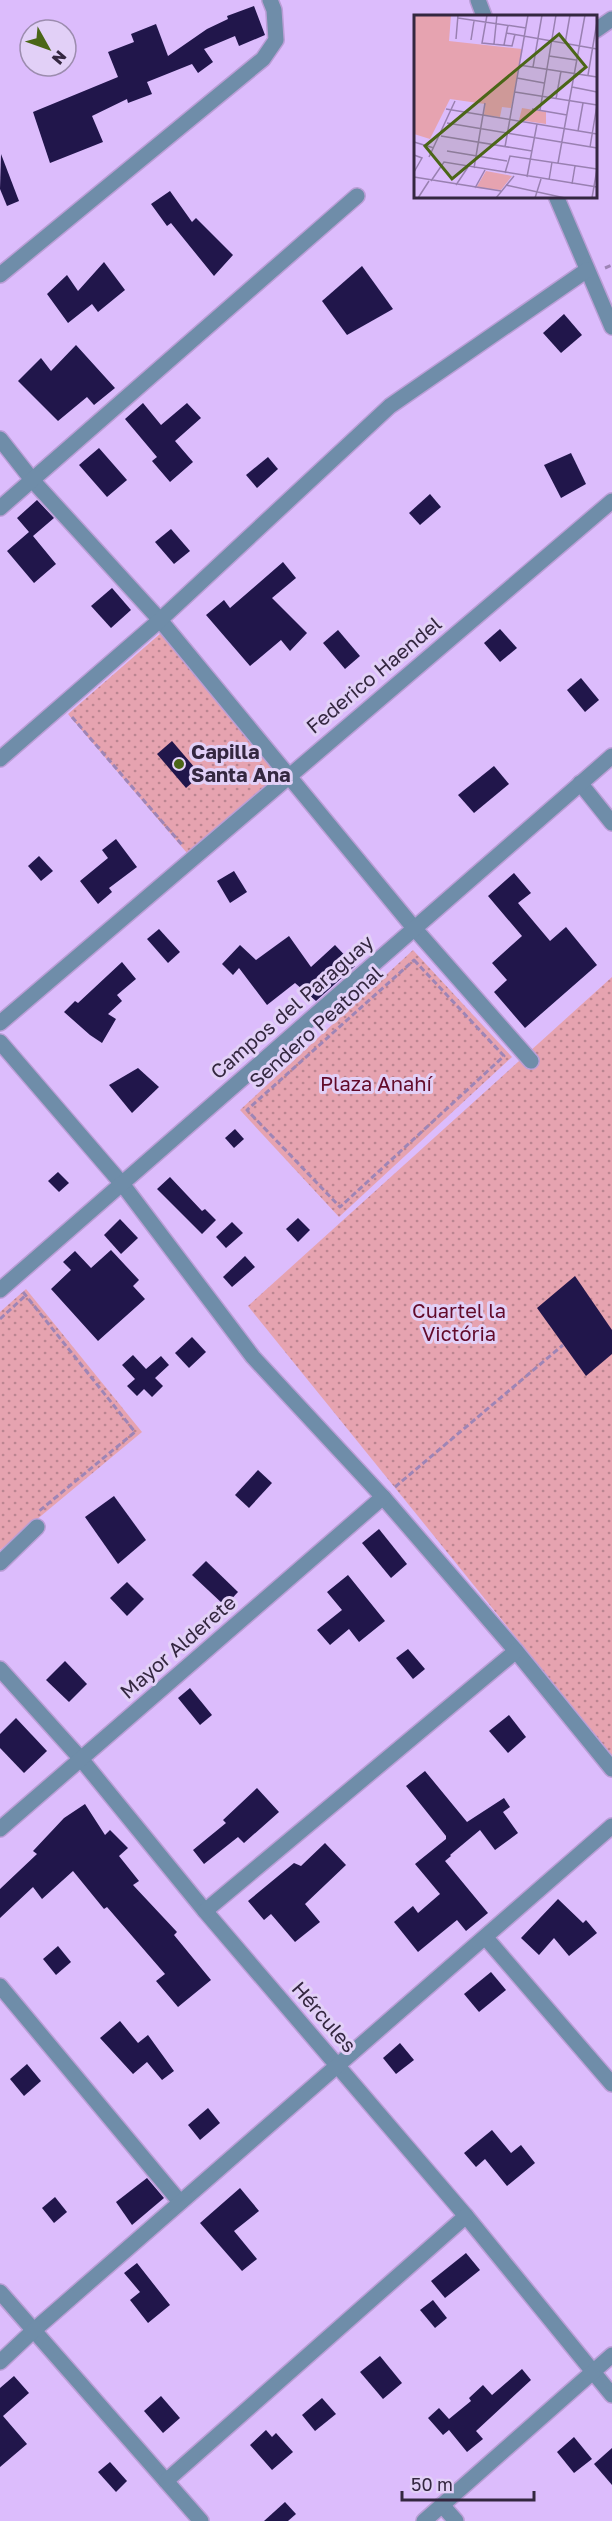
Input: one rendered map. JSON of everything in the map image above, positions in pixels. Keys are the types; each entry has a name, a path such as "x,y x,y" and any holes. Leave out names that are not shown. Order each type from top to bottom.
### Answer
{"street":[{"path":"0,275 263,59 276,40 274,10 270,0"},
{"path":"478,0 484,15"},
{"path":"597,29 612,19"},
{"path":"0,508 357,196"},
{"path":"557,198 612,327"},
{"path":"0,759 160,620 390,406 587,270"},
{"path":"0,439 33,481 160,620 414,928 531,1061"},
{"name":"Federico Haendel","path":"0,1023 612,501"},
{"name":"Campos del Paraguay","path":"0,1290 612,756"},
{"path":"580,783 612,823"},
{"path":"0,1042 123,1185 254,1357 383,1497 516,1651 612,1769"},
{"name":"Mayor Alderete","path":"0,1829 383,1497"},
{"path":"0,1563 36,1520"},
{"path":"205,1911 516,1651"},
{"name":"Hércules","path":"0,1669 81,1760 205,1911 466,2216 612,2395"},
{"path":"0,2362 612,1826"},
{"path":"486,1938 612,2084"},
{"path":"0,1986 180,2202"},
{"path":"166,2481 466,2216"},
{"path":"0,2292 201,2521"},
{"path":"424,2521 612,2355"},
{"path":"442,2505 456,2521"}],"path":[{"path":"69,714 187,850"},
{"name":"Sendero Peatonal","path":"414,960 504,1056 340,1207 247,1110 414,960"},
{"path":"0,1319 25,1296 135,1432 36,1520"},
{"path":"383,1497 563,1345"}],"green space":[{"path":"161,633 280,775 187,853 68,714"},
{"name":"Plaza Anahí","path":"413,950 512,1057 339,1217 240,1110"},
{"name":"Cuartel la Victória","path":"612,977 612,1756 248,1306"},
{"path":"26,1289 142,1432 0,1550 0,1312"}],"building":[{"path":"254,6 265,35 239,46 235,36 204,49 213,62 198,73 192,64 147,82 152,94 128,103 127,99 92,116 103,142 50,163 33,112 118,77 108,52 134,42 131,34 156,24 168,56 207,29 228,19 227,16"},
{"path":"1,154 19,201 7,206 0,189"},
{"path":"170,191 192,222 196,218 233,255 214,276 171,223 167,226 151,204"},
{"path":"104,262 125,290 98,312 92,304 68,323 47,294 67,275 78,291"},
{"path":"362,266 393,309 347,335 322,301"},
{"path":"564,314 582,335 561,353 543,333"},
{"path":"76,345 115,388 94,405 87,397 58,421 18,381 41,358 51,371"},
{"path":"143,403 161,425 187,403 201,418 175,441 193,462 170,482 152,461 157,457 125,419"},
{"path":"99,448 127,480 107,497 79,465"},
{"path":"571,453 586,484 561,498 544,465"},
{"path":"268,457 278,469 257,488 246,475"},
{"path":"430,494 441,507 420,525 409,513"},
{"path":"37,500 54,518 33,536 56,564 34,583 7,551 29,532 17,518"},
{"path":"171,529 190,551 174,564 155,542"},
{"path":"283,562 296,578 272,598 307,633 290,651 281,640 250,666 206,615 224,600 230,608"},
{"path":"112,588 131,610 111,628 91,606"},
{"path":"500,629 517,648 500,662 484,643"},
{"path":"338,630 360,656 345,669 323,643"},
{"path":"581,678 599,700 585,712 567,690"},
{"name":"Capilla Santa Ana","path":"172,741 201,775 186,788 157,754"},
{"path":"494,766 509,784 474,813 458,795"},
{"path":"116,839 137,867 109,888 112,892 98,904 80,881 108,858 102,850"},
{"path":"39,856 53,871 41,881 28,866"},
{"path":"234,871 247,892 230,903 217,881"},
{"path":"514,873 531,893 518,903 550,941 566,927 597,965 525,1028 494,992 507,980 492,963 522,936 488,896"},
{"path":"159,929 180,952 168,963 147,939"},
{"path":"289,936 311,967 335,945 355,966 316,1001 295,983 267,1005 239,968 233,975 222,964 240,945 256,960"},
{"path":"122,962 136,979 117,995 122,1001 108,1014 116,1019 102,1043 64,1012 75,1001 78,1003"},
{"path":"138,1068 159,1087 132,1113 109,1085"},
{"path":"235,1129 244,1139 234,1148 225,1138"},
{"path":"58,1172 69,1183 59,1192 48,1181"},
{"path":"170,1177 202,1211 205,1209 216,1220 202,1234 157,1189"},
{"path":"298,1218 310,1230 298,1242 286,1229"},
{"path":"120,1219 138,1238 121,1254 104,1235"},
{"path":"232,1222 243,1233 226,1248 216,1237"},
{"path":"111,1250 139,1280 133,1286 145,1299 98,1341 51,1289 71,1270 63,1262 75,1251 91,1268"},
{"path":"245,1256 255,1267 232,1287 223,1277"},
{"path":"575,1276 612,1330 612,1354 586,1376 537,1308"},
{"path":"192,1337 206,1352 189,1368 175,1353"},
{"path":"133,1355 146,1369 161,1356 169,1365 155,1378 163,1386 152,1397 144,1389 137,1396 127,1386 135,1379 122,1365"},
{"path":"258,1470 272,1483 249,1508 235,1495"},
{"path":"114,1496 146,1540 118,1564 85,1517"},
{"path":"379,1529 407,1564 391,1578 362,1543"},
{"path":"206,1561 238,1592 225,1606 192,1575"},
{"path":"348,1575 385,1621 359,1642 349,1629 330,1645 317,1630 342,1610 327,1592"},
{"path":"127,1582 144,1599 127,1616 110,1598"},
{"path":"408,1649 425,1669 413,1679 396,1658"},
{"path":"65,1661 87,1684 69,1702 46,1680"},
{"path":"190,1688 212,1715 200,1725 178,1698"},
{"path":"509,1715 526,1737 508,1753 489,1731"},
{"path":"16,1718 47,1751 24,1773 0,1748 0,1734"},
{"path":"425,1771 467,1822 504,1798 510,1807 503,1812 518,1833 495,1850 480,1830 450,1855 445,1861 488,1913 466,1931 457,1920 418,1952 394,1922 413,1906 418,1913 440,1894 415,1864 446,1839 446,1836 406,1786"},
{"path":"257,1788 279,1812 244,1843 238,1837 204,1864 193,1850 226,1823 223,1820"},
{"path":"85,1804 105,1835 110,1830 128,1848 119,1856 139,1881 133,1885 177,1932 174,1935 211,1980 178,2007 156,1981 165,1974 107,1907 104,1909 73,1871 42,1899 33,1887 0,1918 0,1889 37,1854 33,1851 64,1818"},
{"path":"325,1843 346,1865 305,1904 320,1922 295,1942 271,1914 264,1920 248,1901 294,1863 301,1866"},
{"path":"558,1899 583,1923 586,1920 597,1933 569,1956 554,1938 539,1955 521,1938"},
{"path":"58,1946 71,1962 56,1975 43,1959"},
{"path":"491,1972 506,1990 479,2012 464,1994"},
{"path":"120,2021 138,2043 148,2035 174,2071 162,2080 147,2062 133,2074 100,2038"},
{"path":"400,2043 414,2060 396,2074 383,2058"},
{"path":"27,2064 41,2081 24,2096 10,2079"},
{"path":"208,2108 220,2123 200,2140 188,2125"},
{"path":"492,2130 511,2153 521,2145 535,2163 507,2186 485,2159 476,2167 464,2153"},
{"path":"147,2178 164,2198 132,2225 116,2202"},
{"path":"240,2188 259,2211 234,2231 257,2259 242,2271 200,2223"},
{"path":"55,2197 67,2212 54,2223 42,2208"},
{"path":"466,2253 480,2270 445,2298 431,2281"},
{"path":"137,2263 170,2305 148,2323 130,2300 140,2292 124,2273"},
{"path":"433,2300 447,2318 435,2328 420,2310"},
{"path":"380,2356 402,2383 383,2399 360,2372"},
{"path":"522,2369 531,2380 476,2431 483,2439 467,2452 449,2430 443,2435 428,2418 439,2408 449,2419 471,2401 469,2398 483,2385 492,2395"},
{"path":"14,2376 29,2393 3,2416 27,2444 0,2467 0,2388"},
{"path":"161,2396 180,2418 163,2433 144,2411"},
{"path":"322,2398 336,2414 315,2431 302,2415"},
{"path":"266,2430 272,2437 276,2433 293,2452 272,2470 250,2445"},
{"path":"574,2437 592,2459 574,2473 557,2452"},
{"path":"612,2448 612,2485 594,2464"},
{"path":"110,2462 127,2481 116,2492 98,2472"},
{"path":"285,2502 296,2514 288,2521 264,2521"}],"place":[{"name":"Capilla Santa Ana","path":"179,764"}]}
